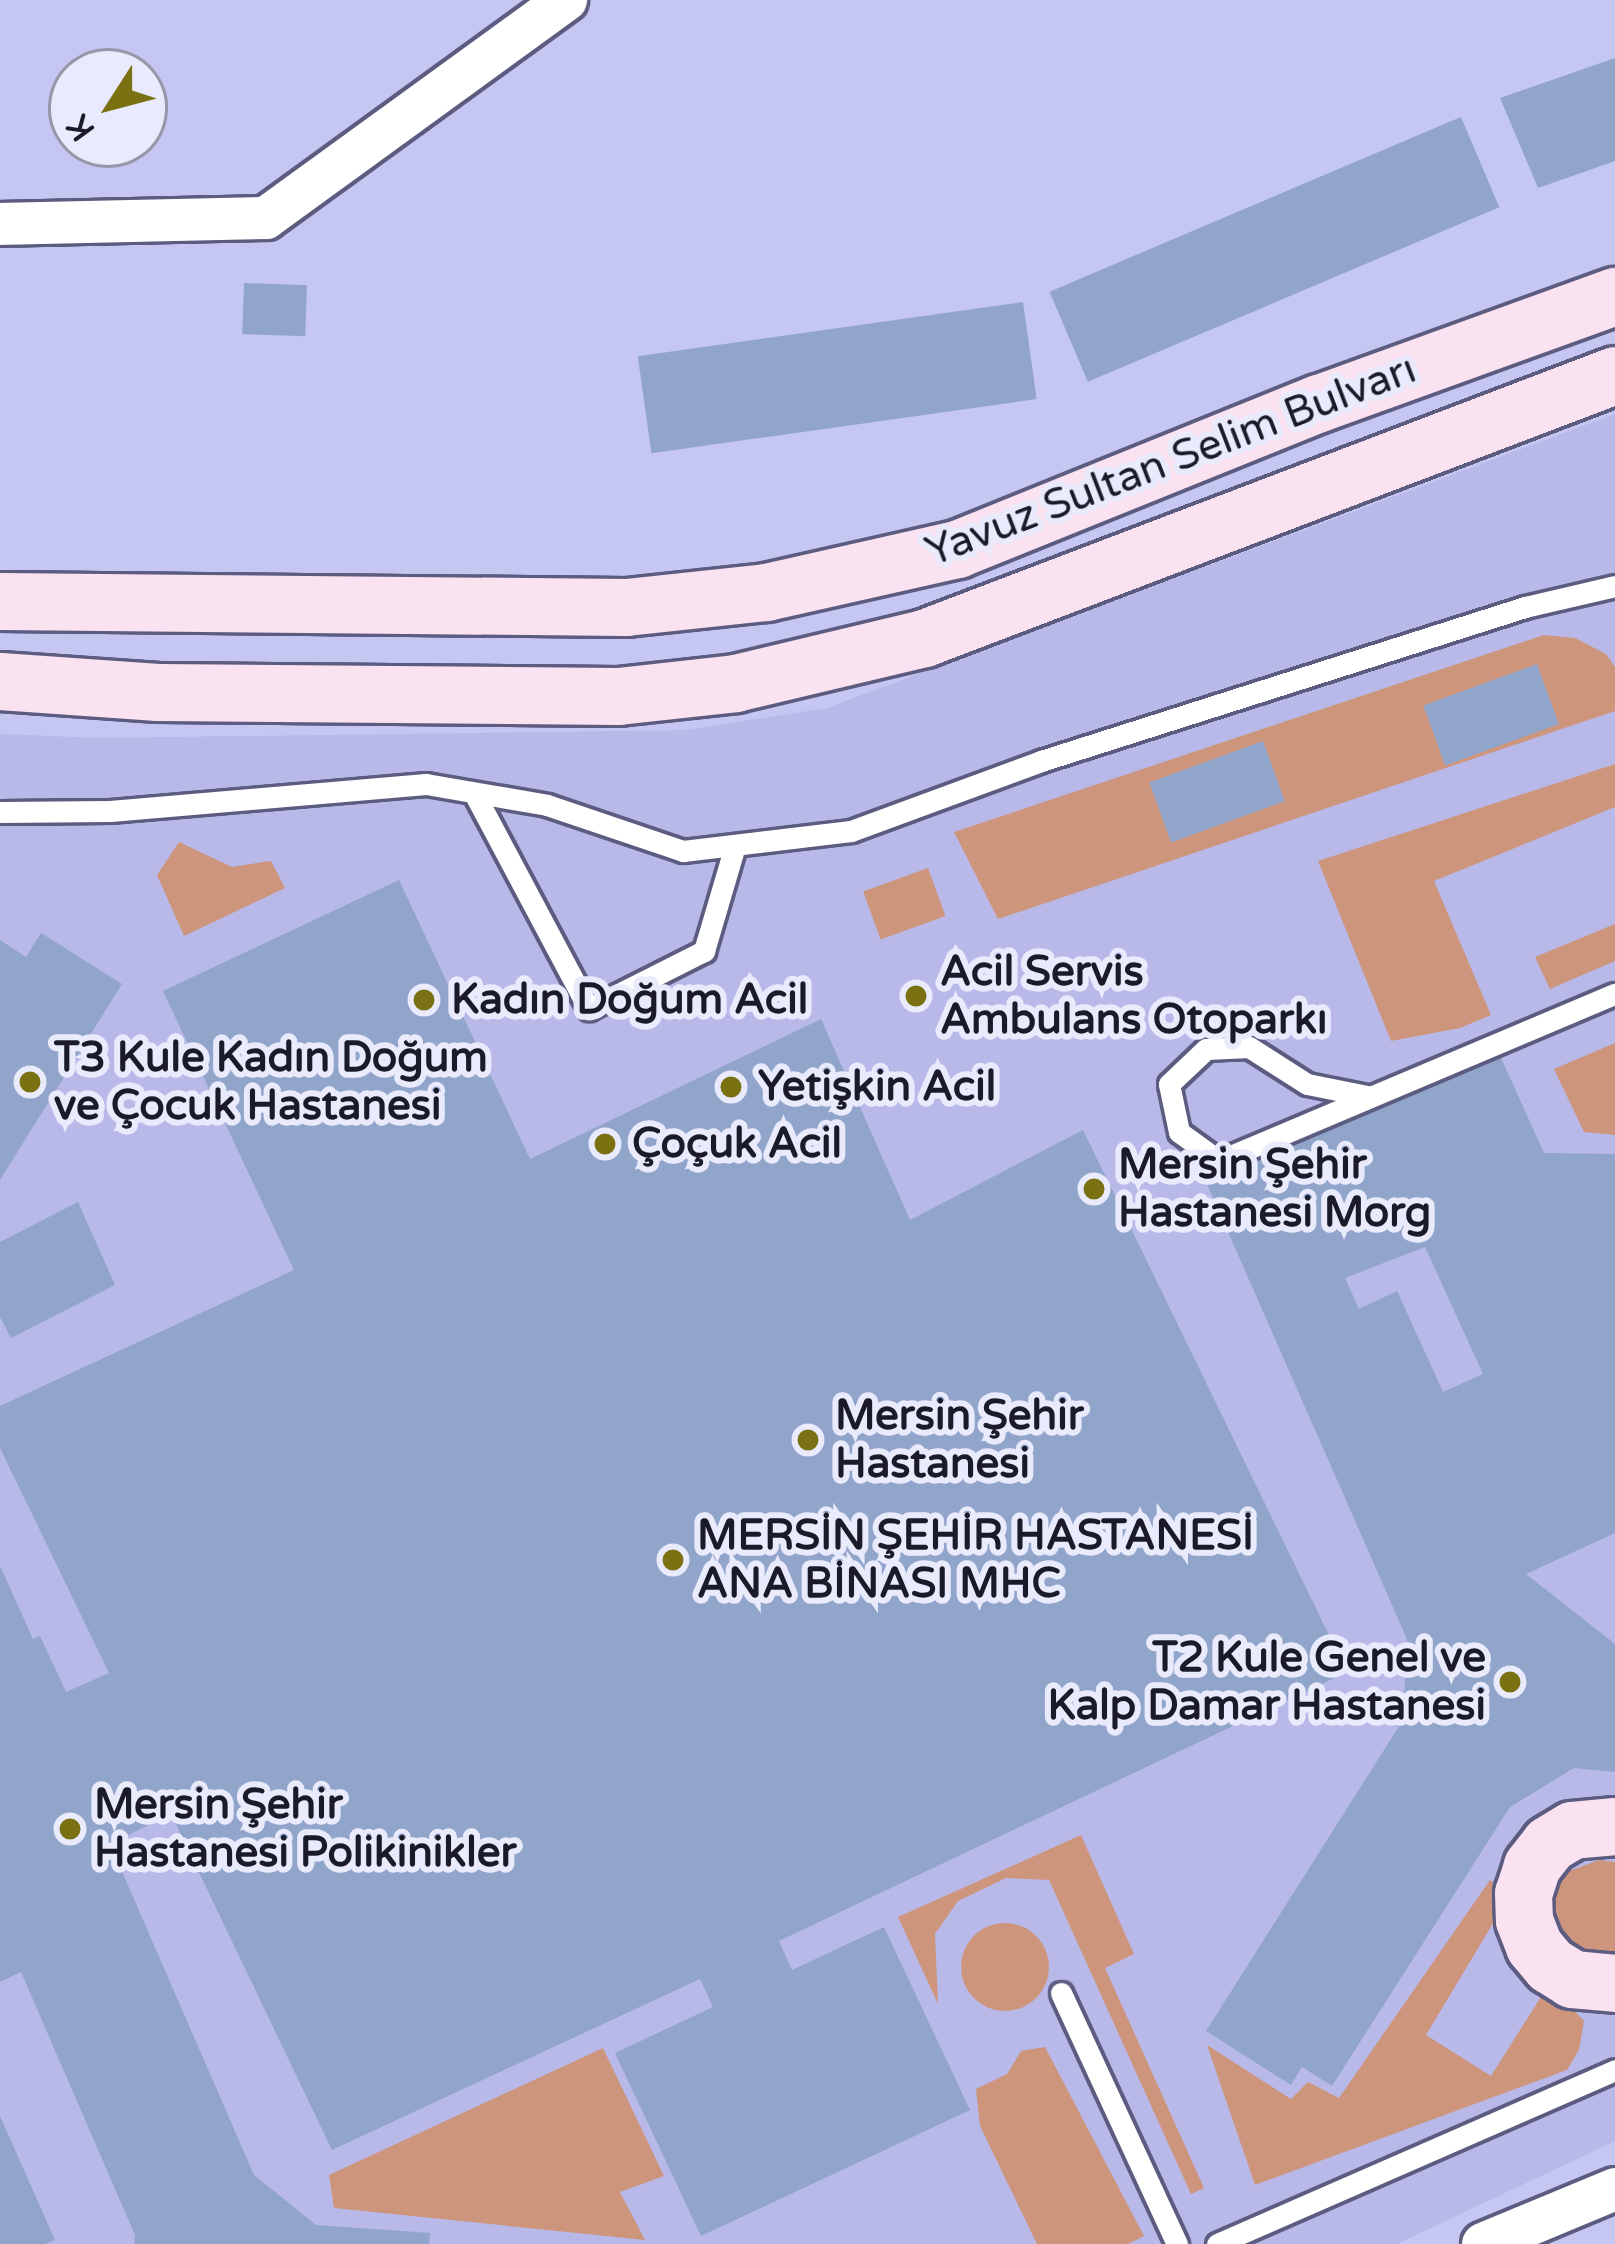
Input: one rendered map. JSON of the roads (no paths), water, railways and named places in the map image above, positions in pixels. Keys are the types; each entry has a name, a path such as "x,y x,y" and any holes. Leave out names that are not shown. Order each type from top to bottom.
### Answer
{"street":[{"path":"0,224 266,218 566,0"},
{"name":"Yavuz Sultan Selim Bulvarı","path":"0,601 626,608 766,592 957,549 1318,403 1615,296"},
{"path":"0,681 158,692 618,696 735,683 924,638 1615,375"},
{"path":"1615,1826 1573,1830 1549,1844 1532,1866 1523,1892 1524,1920 1534,1946 1550,1965 1572,1979 1615,1983"},
{"path":"1484,2244 1615,2189"}],"lane":[{"path":"0,812 110,811 426,784 547,806 683,851 851,832 1041,761 1525,607 1615,586"},
{"path":"474,793 590,1009 704,951 735,846"},
{"path":"1367,1096 1307,1084 1249,1046 1206,1049 1169,1084 1180,1132 1220,1161 1615,994"},
{"path":"1061,1993 1177,2244"},
{"path":"1216,2244 1615,2070"}],"place":[{"name":"Acil Servis Ambulans Otoparkı","path":"916,996"},
{"name":"Kadın Doğum Acil","path":"424,1000"},
{"name":"T3 Kule Kadın Doğum ve Çocuk Hastanesi","path":"30,1082"},
{"name":"Yetişkin Acil","path":"731,1087"},
{"name":"Çoçuk Acil","path":"605,1144"},
{"name":"Mersin Şehir Hastanesi Morg","path":"1094,1189"},
{"name":"Mersin Şehir Hastanesi","path":"808,1440"},
{"name":"MERSİN ŞEHİR HASTANESİ ANA BİNASI MHC","path":"673,1560"},
{"name":"T2 Kule Genel ve Kalp Damar Hastanesi","path":"1510,1682"},
{"name":"Mersin Şehir Hastanesi Polikinikler","path":"70,1829"}]}
